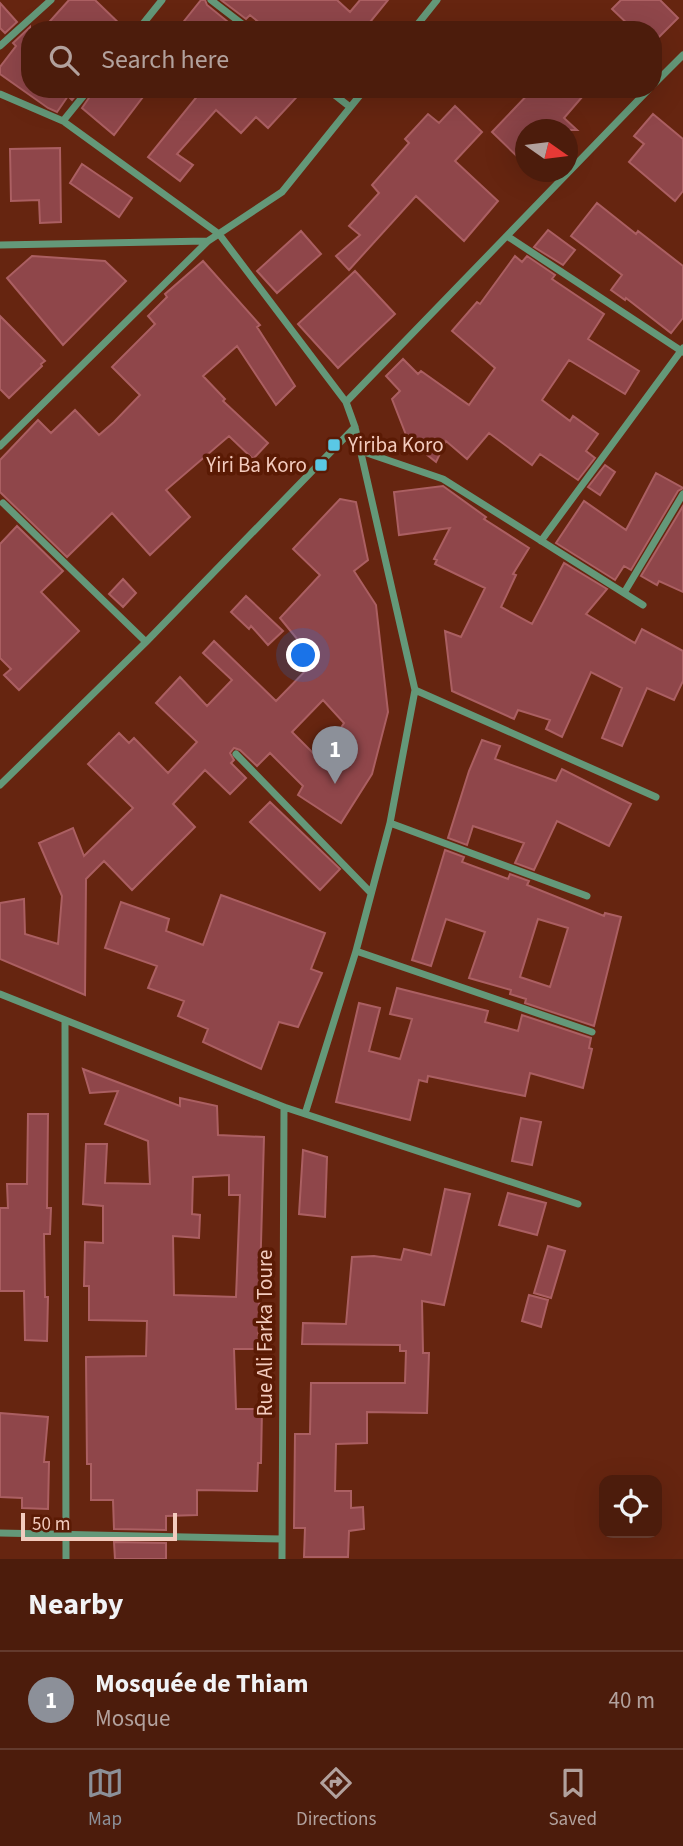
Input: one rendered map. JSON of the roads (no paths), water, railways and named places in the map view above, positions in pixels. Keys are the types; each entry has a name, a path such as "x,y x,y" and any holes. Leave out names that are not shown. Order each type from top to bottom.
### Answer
{"street":[{"path":"28,21 51,0"},
{"path":"145,21 162,0"},
{"path":"211,0 238,21"},
{"path":"420,21 437,0"},
{"path":"0,46 21,27"},
{"path":"662,76 683,55"},
{"path":"0,94 63,121 219,234 346,402 355,427 415,690 390,823 356,951 305,1114"},
{"path":"63,121 82,98"},
{"path":"338,98 350,107"},
{"path":"0,446 208,242 282,192 358,98"},
{"path":"346,402 640,98"},
{"path":"507,236 682,350 541,541"},
{"path":"0,246 208,242"},
{"path":"0,785 146,642 355,427"},
{"path":"361,451 443,479 643,605"},
{"path":"624,593 683,494"},
{"path":"3,503 146,642"},
{"path":"415,690 656,797"},
{"path":"236,754 371,893"},
{"path":"390,823 587,896"},
{"path":"356,951 592,1032"},
{"path":"0,994 284,1107 578,1204"},
{"path":"65,1020 66,1559"},
{"name":"Rue Ali Farka Toure","path":"282,1559 284,1107"},
{"path":"0,1533 282,1539"}],"place":[{"name":"Yiriba Koro","path":"334,445"},
{"name":"Yiri Ba Koro","path":"321,465"},
{"name":"Mosquée de Thiam","path":"335,784"}]}
